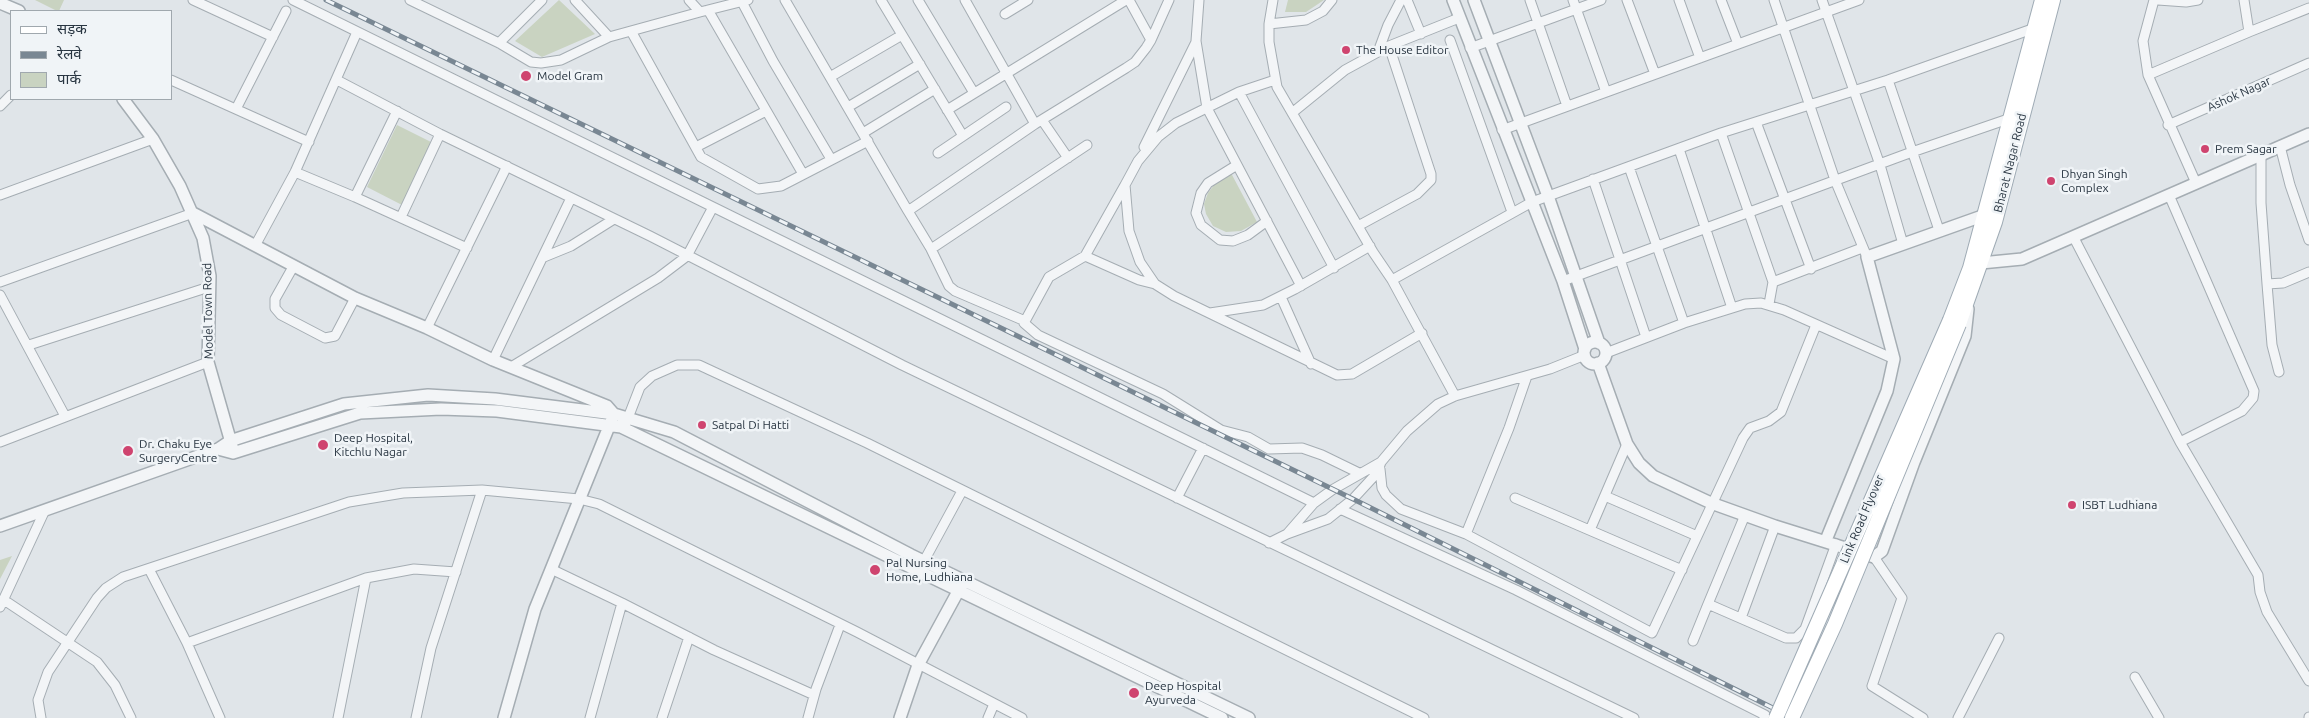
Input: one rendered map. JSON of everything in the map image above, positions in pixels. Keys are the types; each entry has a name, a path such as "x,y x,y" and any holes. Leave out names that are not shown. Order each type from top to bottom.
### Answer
{"main road":[{"name":"Bharat Nagar Road","path":"1954,322 2042,0"},
{"name":"Bharat Nagar Road","path":"1954,322 1969,300 1995,222 2052,0"},
{"name":"Link Road Flyover","path":"1769,717 1954,322"},
{"name":"Link Road Flyover","path":"1792,718 1835,624 1954,322"}],"street":[{"path":"193,0 273,37"},
{"path":"293,0 1314,503"},
{"path":"499,43 542,0"},
{"path":"575,0 609,38"},
{"path":"689,0 704,11 803,174"},
{"path":"786,0 931,249 946,280 955,291 1025,321 1024,323 1038,335 1153,388 1221,430 1248,437 1269,449 1302,448 1359,472"},
{"path":"881,0 963,136"},
{"path":"918,0 974,93"},
{"path":"965,0 1006,72 1038,122 1068,158"},
{"path":"1005,14 1028,0"},
{"path":"947,110 1006,72 1128,0 1151,40"},
{"path":"908,211 1038,122 1135,62 1151,40 1169,0"},
{"path":"1199,0 1196,41 1207,108 1301,286"},
{"path":"1273,0 1268,24 1276,87 1392,280 1455,396"},
{"path":"1268,24 1306,20 1324,11 1332,0"},
{"path":"1378,52 1388,25 1401,0"},
{"path":"1407,0 1420,34"},
{"path":"1453,0 1502,130 1563,281 1588,361 1598,363 1604,360 1606,354 1605,347 1599,343 1548,196 1474,0"},
{"path":"1530,0 1567,106"},
{"path":"1470,48 1538,23 1575,4 1602,0"},
{"path":"1627,0 1655,74"},
{"path":"1679,0 1700,58"},
{"path":"1721,0 1738,44"},
{"path":"1708,604 1791,640 1800,635 1805,629 1831,542 1887,391 1894,359 1865,253 1808,104 1774,0"},
{"path":"1822,0 1880,165 1903,244"},
{"path":"1502,130 1859,0"},
{"path":"2154,0 2143,41 2148,75 2168,125 2196,183"},
{"path":"2158,0 2186,2 2198,0"},
{"path":"2244,0 2249,32"},
{"path":"415,1 499,43 531,62 541,63 560,60 609,38 631,31 745,1 773,61 831,159"},
{"path":"0,3 17,10"},
{"path":"1575,4 1606,92"},
{"path":"2148,75 2309,8"},
{"path":"236,109 286,11"},
{"path":"1292,113 1345,70 1389,46 1459,18"},
{"path":"1392,280 1532,202 1721,133 1888,80 2035,28"},
{"path":"631,31 701,157 758,189 773,189 868,141"},
{"path":"256,244 295,172 357,32"},
{"path":"830,77 902,35"},
{"path":"1450,40 1512,212"},
{"path":"1025,321 1049,277 1085,256 1138,161 1196,41"},
{"path":"1358,226 1417,194 1431,180 1431,174 1389,46"},
{"name":"Ashok Nagar","path":"2168,125 2309,63"},
{"path":"848,107 920,64"},
{"path":"172,80 309,142"},
{"path":"337,80 440,134 614,219 902,365 1634,718"},
{"path":"1138,161 1158,137 1176,123 1239,92 1275,80"},
{"path":"1888,80 1939,230"},
{"path":"863,133 935,89"},
{"path":"1239,92 1334,268"},
{"path":"0,106 10,96"},
{"name":"Model Town Road","path":"124,100 153,139 193,213 203,238 210,276 208,362 234,453"},
{"path":"938,153 1006,107"},
{"path":"355,197 397,111"},
{"path":"696,147 766,111"},
{"path":"1563,281 1912,152 2011,118"},
{"path":"1756,122 1811,269"},
{"path":"1721,133 1773,282 1769,304"},
{"path":"401,217 440,134"},
{"path":"1981,263 2022,259 2074,238 2309,134"},
{"path":"0,195 153,139"},
{"path":"931,249 1087,145"},
{"path":"2280,146 2290,185 2309,240"},
{"path":"1678,149 1732,308"},
{"path":"2261,155 2261,203 2272,345 2279,372"},
{"path":"1237,165 1208,182 1201,193 1196,213 1201,225 1220,240 1233,241 1248,235 1268,221"},
{"path":"428,328 507,166"},
{"path":"1629,167 1684,323"},
{"path":"295,172 401,217 467,248"},
{"path":"1593,179 1646,336"},
{"path":"1125,184 1129,231 1140,262 1155,284"},
{"path":"2169,195 2254,390 2253,398 2242,411 2180,442"},
{"path":"493,360 544,258 571,198"},
{"path":"511,367 658,278 687,256 713,207"},
{"path":"0,282 193,213 256,244 293,267 355,298 428,328 493,360 607,406 612,419 535,609 504,718"},
{"path":"1773,282 1865,253 1903,244 1985,214"},
{"path":"544,258 571,246 614,219"},
{"path":"2074,238 2180,442 2258,575 2260,592 2268,612 2309,681"},
{"path":"1210,313 1235,311 1263,305 1334,268 1370,246"},
{"path":"1085,256 1139,280 1155,284 1174,296 1337,375 1352,374 1422,333"},
{"path":"293,267 275,299 275,308 281,315 326,338 335,336 355,298"},
{"path":"2267,284 2284,283 2309,272"},
{"path":"29,346 209,287"},
{"path":"0,295 65,416"},
{"path":"1281,297 1311,364"},
{"path":"1874,557 1882,551 1914,462 1965,336 1969,300"},
{"path":"1606,354 1646,336 1744,304 1769,304 1894,359"},
{"path":"1380,466 1382,488 1393,504 1401,510 1466,534 1652,633 1711,502 1746,434 1750,428 1774,419 1781,412 1816,326"},
{"path":"1269,543 1287,534 1317,524 1353,499 1407,431 1438,404 1455,396 1527,376 1585,352 1590,344 1599,343"},
{"path":"0,442 208,362"},
{"path":"1598,363 1602,381 1627,444 1639,463 1653,476 1711,502 1775,526 1874,557 1902,598 1872,686 1923,718"},
{"path":"627,422 640,387 652,376 677,365 699,365 867,443 962,492 1424,718"},
{"path":"1466,534 1509,428 1527,376"},
{"path":"0,526 218,449 230,441 344,404 428,395 495,399 612,419 674,432 964,581 1249,718"},
{"path":"218,449 234,453 360,413 441,409 612,419"},
{"path":"627,422 958,592 1222,718"},
{"path":"1590,530 1627,444"},
{"path":"1177,498 1203,448"},
{"path":"1287,534 1314,503 1359,472 1380,466"},
{"path":"416,718 431,648 482,490"},
{"path":"41,718 38,700 42,685 67,641 106,588 123,577 349,502 403,493 482,490 579,499 599,504 1022,718"},
{"path":"924,561 962,492"},
{"path":"1605,496 1697,536"},
{"path":"1515,498 1682,570"},
{"path":"1340,509 1516,590 1769,717"},
{"path":"45,510 2,604 67,641 104,669 131,718"},
{"path":"1693,640 1745,515"},
{"path":"1741,618 1775,526"},
{"path":"149,569 187,642 220,718"},
{"path":"551,569 689,637 814,695"},
{"path":"187,642 366,578 408,570 456,572"},
{"path":"338,718 366,578"},
{"path":"900,718 918,665 964,581"},
{"path":"590,718 622,603"},
{"path":"808,718 814,695 840,625"},
{"path":"662,718 689,637"},
{"path":"1958,718 1999,638"},
{"path":"2135,677 2160,718"},
{"path":"988,718 994,704"}],"green space":[{"path":"35,0 64,0 59,10 55,10"},
{"path":"559,0 595,34 542,57 515,41"},
{"path":"1288,0 1324,0 1306,12 1285,12"},
{"path":"397,125 433,143 402,205 367,187"},
{"path":"1231,173 1257,222 1241,231 1226,232 1213,226 1206,214 1204,204 1208,193 1217,181"},
{"path":"12,556 0,579 0,560"}],"railway":[{"path":"326,0 1353,499 1793,718"}],"place":[{"name":"The House Editor","path":"1346,50"},
{"name":"Model Gram","path":"526,76"},
{"name":"Prem Sagar","path":"2205,149"},
{"name":"Dhyan Singh Complex","path":"2051,181"},
{"name":"Satpal Di Hatti","path":"702,425"},
{"name":"Deep Hospital, Kitchlu Nagar","path":"323,445"},
{"name":"Dr. Chaku Eye SurgeryCentre","path":"128,451"},
{"name":"ISBT Ludhiana","path":"2072,505"},
{"name":"Pal Nursing Home, Ludhiana","path":"875,570"},
{"name":"Deep Hospital Ayurveda","path":"1134,693"}]}
